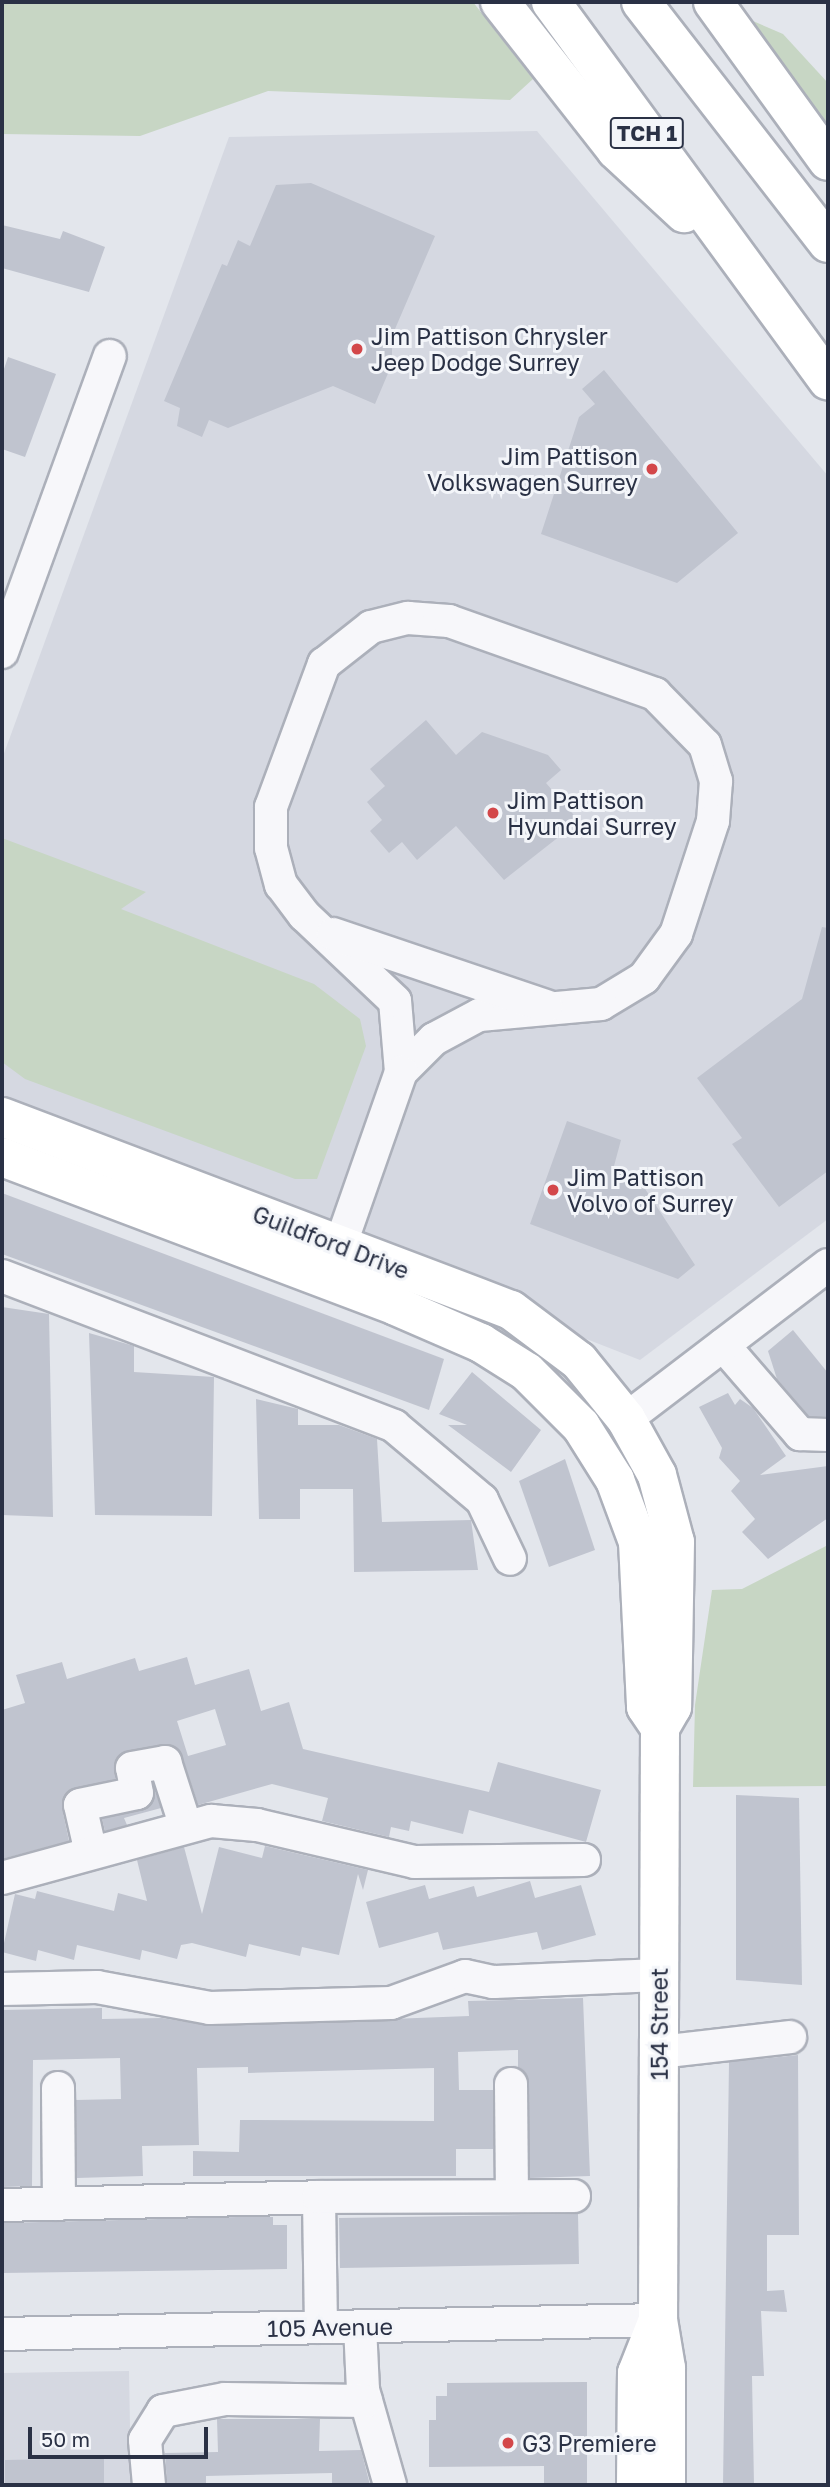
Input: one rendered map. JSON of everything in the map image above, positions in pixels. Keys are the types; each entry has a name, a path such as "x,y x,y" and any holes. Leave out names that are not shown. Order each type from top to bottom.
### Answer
{"main road":[{"path":"500,2 616,150 741,265"},
{"name":"TCH 1","path":"551,2 828,381"},
{"path":"641,2 828,243"},
{"path":"713,2 828,161"},
{"name":"Guildford Drive","path":"2,1117 334,1263 481,1343 527,1373 581,1426"},
{"name":"Guildford Drive","path":"2,1157 334,1263 512,1310 579,1361 626,1419"},
{"name":"154 Street","path":"626,1419 657,1475 676,1542 672,1707 660,1728 657,2320 666,2368 666,2485"},
{"name":"154 Street","path":"581,1426 615,1480 638,1542 646,1707 660,1728"},
{"name":"154 Street","path":"636,2485 637,2373 657,2320"}],"street":[{"path":"2,652 110,356"},
{"path":"334,1263 401,1072 395,1001 328,932 304,915 281,885 271,848 271,807 314,684 336,650 371,627 408,618 449,621 655,694 705,745 716,780 713,821 665,955 627,991 601,1004 479,1016 434,1039 401,1072"},
{"path":"328,932 554,1008"},
{"path":"626,1419 828,1265"},
{"path":"2,1276 394,1426 482,1500 510,1559"},
{"path":"723,1345 800,1434 828,1436"},
{"path":"91,1853 80,1805 137,1793 132,1768 165,1762 186,1827"},
{"path":"2,1878 186,1827 257,1825 446,1865 584,1860"},
{"path":"2,1989 97,1987 210,2008 391,2003 465,1976 493,1982 659,1975"},
{"path":"659,2052 790,2037"},
{"path":"511,2084 512,2196"},
{"path":"58,2088 59,2204"},
{"path":"2,2205 318,2197 574,2196"},
{"path":"318,2197 321,2327"},
{"name":"105 Avenue","path":"2,2334 657,2320"},
{"path":"360,2326 366,2401 390,2485"},
{"path":"149,2485 145,2440 163,2411 225,2399 366,2401"}],"shaded area":[{"path":"537,131 828,476 828,1219 640,1360 2,1110 2,759 229,137"},
{"path":"129,2371 131,2485 2,2485 2,2373"}],"green space":[{"path":"2,2 473,2 533,79 510,100 268,91 140,136 2,134"},
{"path":"753,21 783,34 828,83 828,125"},
{"path":"2,838 146,892 121,909 314,984 360,1019 366,1046 317,1179 295,1179 25,1079 2,1062"},
{"path":"828,1545 828,1786 693,1787 695,1705 712,1590 742,1589"}],"building":[{"path":"311,183 435,236 392,336 392,364 375,404 333,386 228,428 209,420 202,437 177,426 180,408 164,401 222,264 227,266 238,240 250,246 276,185"},
{"path":"2,225 60,239 63,231 105,247 89,292 2,268"},
{"path":"8,357 56,374 25,457 2,449 2,375"},
{"path":"604,370 738,533 677,583 541,534 579,417 595,404 582,389"},
{"path":"426,720 456,755 482,732 548,755 561,770 546,783 579,821 504,880 456,826 417,860 402,842 389,853 370,831 382,820 367,802 385,786 370,769"},
{"path":"822,927 828,928 828,1171 779,1207 732,1144 742,1138 697,1078 802,999"},
{"path":"567,1121 621,1140 614,1166 636,1175 695,1265 678,1279 530,1224"},
{"path":"2,1193 444,1359 429,1410 2,1254"},
{"path":"2,1307 49,1314 53,1517 2,1515"},
{"path":"793,1330 828,1373 828,1417 809,1416 777,1379 768,1351"},
{"path":"89,1333 134,1346 134,1372 214,1377 212,1516 95,1515"},
{"path":"472,1372 541,1430 511,1472 448,1425 467,1425 439,1414"},
{"path":"728,1393 735,1405 740,1399 753,1408 786,1456 760,1475 828,1466 828,1518 768,1559 742,1532 755,1519 731,1491 740,1481 719,1458 722,1448 699,1407"},
{"path":"256,1399 298,1409 298,1425 339,1425 377,1439 382,1522 471,1520 478,1570 354,1572 353,1489 300,1489 300,1519 259,1519"},
{"path":"565,1459 595,1550 549,1567 519,1481"},
{"path":"187,1657 195,1685 249,1669 261,1711 289,1702 303,1749 489,1792 498,1762 601,1790 586,1842 469,1810 463,1834 411,1821 409,1831 391,1827 389,1837 322,1821 328,1798 272,1784 198,1805 182,1756 162,1744 121,1754 115,1779 67,1792 62,1808 69,1841 2,1859 2,1710 25,1703 16,1675 62,1662 67,1679 135,1658 139,1671","holes":["215,1709 226,1745 188,1756 177,1721"]},
{"path":"155,1791 161,1808 124,1818 127,1825 105,1831 102,1819 149,1807"},
{"path":"736,1795 799,1798 802,1985 736,1980"},
{"path":"265,1846 368,1870 363,1890 358,1874 339,1955 302,1947 300,1956 249,1944 246,1957 192,1943 181,1945 177,1959 142,1950 140,1960 77,1945 74,1960 38,1950 36,1961 2,1952 15,1894 35,1899 37,1891 114,1911 118,1893 147,1901 137,1860 184,1847 202,1914 219,1847 262,1858"},
{"path":"530,1881 535,1898 581,1885 596,1935 542,1950 537,1932 443,1950 438,1932 379,1948 366,1902 425,1885 429,1899 474,1886 477,1897"},
{"path":"583,1998 590,2176 530,2178 529,2084 518,2067 518,2050 458,2052 459,2090 493,2090 493,2149 456,2149 456,2176 193,2176 193,2151 239,2152 240,2120 434,2121 434,2068 248,2073 248,2067 197,2068 199,2145 142,2146 143,2176 77,2178 76,2100 121,2099 120,2058 33,2060 32,2186 2,2187 2,2010 102,2008 102,2019 162,2018 211,2026 469,2016 468,2001"},
{"path":"798,2055 799,2235 767,2235 767,2291 784,2290 787,2312 761,2311 764,2376 752,2376 754,2485 723,2485 729,2062"},
{"path":"578,2214 579,2264 340,2268 339,2218"},
{"path":"273,2217 273,2225 287,2225 287,2269 2,2273 2,2223"},
{"name":"G3 Premiere","path":"587,2382 587,2485 544,2485 544,2466 429,2467 429,2420 436,2420 436,2396 447,2396 447,2383"},
{"path":"217,2419 320,2419 319,2451 361,2450 370,2485 332,2485 332,2473 206,2476 206,2485 167,2485 165,2453 218,2452"},
{"path":"104,2458 104,2485 5,2485 5,2460"}],"place":[{"name":"Jim Pattison Chrysler Jeep Dodge Surrey","path":"357,349"},
{"name":"Jim Pattison Volkswagen Surrey","path":"652,469"},
{"name":"Jim Pattison Hyundai Surrey","path":"493,813"},
{"name":"Jim Pattison Volvo of Surrey","path":"553,1190"},
{"name":"G3 Premiere","path":"508,2443"}]}
